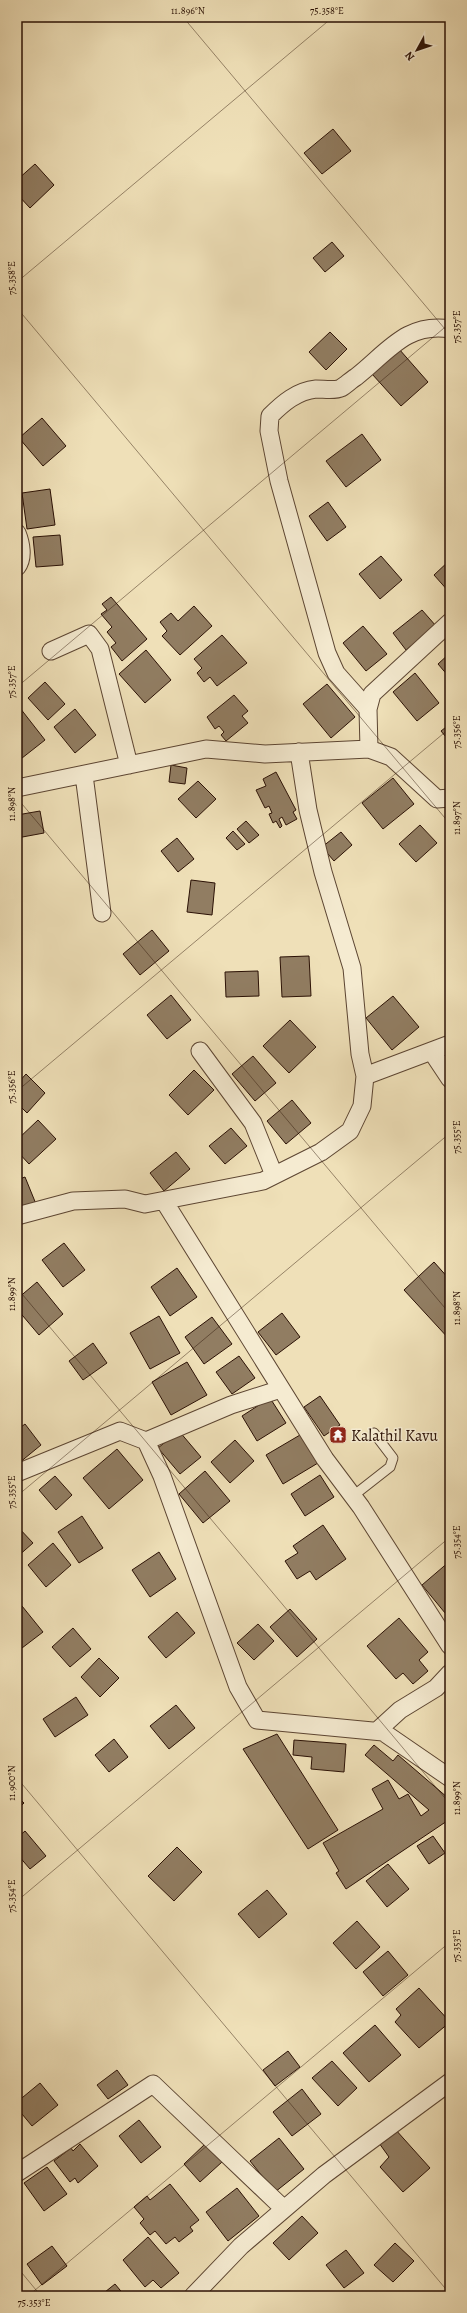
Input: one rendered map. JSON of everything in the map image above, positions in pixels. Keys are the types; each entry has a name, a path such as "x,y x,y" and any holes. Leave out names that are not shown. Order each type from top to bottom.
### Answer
{"street":[{"path":"368,709 336,672 327,653 279,481 269,431 270,416 284,402 299,393 314,389 340,388 377,360 390,347 407,334 434,327 450,329"},
{"path":"17,533 21,549 20,562 17,567"},
{"path":"369,749 368,709 372,694 450,622"},
{"path":"51,651 89,634 100,649 129,765"},
{"path":"17,788 206,749 265,754 369,749 391,757 437,799 448,801"},
{"path":"17,1216 73,1201 125,1199 145,1204 164,1202 263,1181 321,1152 350,1131 362,1106 365,1076 360,1054 352,968 321,864 308,810 299,752"},
{"path":"84,774 102,913"},
{"path":"365,1076 450,1044"},
{"path":"200,1051 253,1123 274,1175"},
{"path":"432,1052 450,1079"},
{"path":"164,1202 325,1459 353,1496 450,1646"},
{"path":"17,1473 120,1431 146,1441 231,1405 281,1389"},
{"path":"146,1441 162,1476 238,1687 257,1720 383,1732 450,1778"},
{"path":"377,1731 400,1710 436,1688 450,1672"},
{"path":"193,2296 241,2246 324,2175 450,2082"},
{"path":"17,2173 153,2084 284,2209"}],"lane":[{"path":"353,1496 390,1467 392,1462 393,1458 374,1433"}],"building":[{"path":"333,129 351,151 322,174 304,153"},
{"path":"35,164 54,185 30,208 17,194 17,180"},
{"path":"332,242 344,256 325,272 313,258"},
{"path":"330,332 347,349 326,370 309,352"},
{"path":"399,349 428,382 401,406 372,374"},
{"path":"42,418 66,446 43,466 19,438"},
{"path":"362,434 381,460 346,487 326,461"},
{"path":"50,489 55,525 27,529 22,493"},
{"path":"328,502 346,527 327,541 309,516"},
{"path":"60,535 63,565 36,567 33,537"},
{"path":"381,556 402,580 380,599 359,574"},
{"path":"450,560 450,593 434,575"},
{"path":"111,597 147,639 122,661 111,647 116,643 107,632 112,627 101,614 107,610 102,604"},
{"path":"194,606 212,626 180,655 162,636 167,631 160,622 171,613 178,621"},
{"path":"422,610 436,626 406,650 393,633"},
{"path":"363,626 387,654 366,671 343,643"},
{"path":"222,635 247,663 217,686 210,677 204,682 197,673 202,668 194,659"},
{"path":"146,650 171,680 145,703 119,674"},
{"path":"450,653 450,678 438,664"},
{"path":"415,673 439,703 417,721 393,692"},
{"path":"45,682 65,704 48,720 28,698"},
{"path":"327,684 355,717 331,738 303,704"},
{"path":"234,695 248,711 242,716 248,723 226,741 221,735 224,732 219,726 215,729 207,717"},
{"path":"20,708 45,740 17,762 17,710"},
{"path":"75,709 96,735 75,753 54,727"},
{"path":"450,724 450,742 441,731"},
{"path":"171,765 187,768 185,784 169,782"},
{"path":"276,772 296,810 293,812 297,819 286,825 282,817 279,819 282,826 280,828 276,821 273,823 269,814 272,813 269,806 265,808 256,790 266,786 263,779"},
{"path":"393,778 414,804 383,829 362,803"},
{"path":"198,781 216,799 196,818 178,799"},
{"path":"40,811 44,833 17,838 17,815"},
{"path":"246,821 259,835 249,843 237,829"},
{"path":"420,825 437,843 416,862 399,844"},
{"path":"233,831 245,844 237,850 226,838"},
{"path":"341,832 352,845 334,861 322,847"},
{"path":"177,838 194,859 178,872 161,851"},
{"path":"191,880 215,883 212,915 187,912"},
{"path":"152,930 169,951 140,975 123,954"},
{"path":"309,956 311,996 282,997 280,957"},
{"path":"258,971 259,996 226,997 225,972"},
{"path":"171,995 191,1020 167,1039 147,1015"},
{"path":"393,996 419,1027 392,1050 366,1018"},
{"path":"290,1020 316,1047 289,1073 263,1046"},
{"path":"253,1056 276,1083 255,1101 232,1074"},
{"path":"194,1070 214,1090 188,1115 169,1095"},
{"path":"26,1074 45,1093 27,1113 17,1103 17,1084"},
{"path":"292,1100 311,1123 286,1144 267,1121"},
{"path":"38,1120 56,1139 29,1164 17,1151 17,1140"},
{"path":"231,1128 247,1146 225,1164 209,1146"},
{"path":"176,1152 190,1169 164,1191 150,1173"},
{"path":"25,1177 36,1204 17,1212 17,1180"},
{"path":"64,1243 85,1270 63,1287 42,1260"},
{"path":"434,1262 450,1280 450,1340 404,1290"},
{"path":"177,1268 197,1297 170,1316 151,1287"},
{"path":"37,1282 63,1314 39,1335 17,1309 17,1299"},
{"path":"282,1313 300,1337 276,1355 258,1332"},
{"path":"159,1316 180,1353 150,1369 130,1333"},
{"path":"212,1317 232,1344 204,1364 185,1337"},
{"path":"93,1343 107,1363 83,1380 69,1361"},
{"path":"239,1356 255,1378 232,1394 216,1372"},
{"path":"187,1362 207,1395 171,1415 152,1382"},
{"path":"320,1396 340,1425 324,1436 304,1407"},
{"path":"270,1398 286,1423 257,1441 242,1416"},
{"path":"25,1424 41,1445 19,1463 17,1461 17,1430"},
{"path":"179,1431 201,1457 180,1474 158,1448"},
{"path":"300,1435 318,1463 283,1484 266,1455"},
{"path":"235,1440 254,1461 230,1483 211,1462"},
{"path":"117,1449 143,1480 109,1509 83,1478"},
{"path":"205,1471 230,1501 203,1523 179,1494"},
{"path":"320,1475 334,1497 305,1516 291,1494"},
{"path":"55,1476 72,1495 56,1510 39,1490"},
{"path":"82,1516 103,1548 79,1563 58,1532"},
{"path":"323,1525 346,1559 316,1580 310,1571 297,1579 285,1561 298,1553 293,1546"},
{"path":"17,1526 33,1543 17,1557"},
{"path":"53,1543 71,1565 46,1587 28,1565"},
{"path":"159,1552 176,1579 150,1597 132,1570"},
{"path":"450,1561 450,1619 422,1585"},
{"path":"22,1606 43,1632 22,1648 17,1642 17,1610"},
{"path":"290,1609 317,1639 297,1657 270,1627"},
{"path":"177,1612 195,1633 166,1658 148,1637"},
{"path":"399,1618 428,1652 419,1660 428,1671 413,1684 403,1673 396,1679 367,1646"},
{"path":"258,1624 274,1641 254,1660 237,1643"},
{"path":"73,1628 91,1649 70,1667 52,1647"},
{"path":"99,1658 119,1678 100,1697 81,1677"},
{"path":"76,1697 88,1715 55,1737 43,1719"},
{"path":"176,1705 195,1728 169,1749 150,1726"},
{"path":"277,1734 338,1830 308,1849 243,1749"},
{"path":"114,1739 128,1757 109,1772 95,1755"},
{"path":"294,1740 346,1744 344,1772 311,1769 312,1757 293,1755"},
{"path":"374,1745 393,1761 398,1755 448,1798 450,1797 450,1819 346,1889 336,1873 339,1871 323,1843 383,1809 372,1789 388,1780 399,1799 408,1794 421,1816 429,1810 365,1755"},
{"path":"17,1796 24,1803 17,1810"},
{"path":"25,1831 46,1856 30,1869 17,1854 17,1838"},
{"path":"433,1836 445,1853 429,1864 417,1846"},
{"path":"177,1847 202,1872 174,1901 148,1876"},
{"path":"388,1864 409,1889 387,1907 366,1881"},
{"path":"267,1890 287,1914 259,1938 238,1914"},
{"path":"357,1921 380,1947 356,1969 333,1943"},
{"path":"388,1951 408,1975 383,1996 363,1972"},
{"path":"419,1988 450,2022 419,2048 395,2022 401,2015 396,2009"},
{"path":"375,2025 401,2055 369,2082 343,2053"},
{"path":"288,2051 300,2067 275,2086 263,2070"},
{"path":"332,2061 357,2088 338,2106 312,2078"},
{"path":"117,2070 128,2085 108,2099 97,2085"},
{"path":"40,2083 58,2105 32,2126 17,2108 17,2102"},
{"path":"302,2089 321,2114 292,2136 273,2112"},
{"path":"139,2120 161,2147 141,2163 119,2136"},
{"path":"395,2129 430,2168 403,2192 380,2167 389,2157 379,2143"},
{"path":"279,2138 304,2169 275,2192 250,2161"},
{"path":"80,2144 98,2166 78,2183 75,2178 70,2182 54,2161 71,2148 73,2151"},
{"path":"205,2144 222,2162 200,2182 184,2164"},
{"path":"47,2167 67,2194 44,2211 24,2183"},
{"path":"170,2184 199,2220 190,2227 193,2231 179,2242 175,2237 166,2244 155,2231 150,2235 140,2223 144,2219 134,2207 147,2196 150,2200"},
{"path":"237,2188 259,2216 228,2241 206,2212"},
{"path":"302,2216 318,2233 289,2260 273,2243"},
{"path":"148,2237 179,2273 161,2288 153,2280 145,2287 123,2260"},
{"path":"395,2243 414,2261 393,2282 374,2265"},
{"path":"52,2246 67,2266 42,2285 27,2264"},
{"path":"346,2250 364,2273 344,2288 326,2265"},
{"path":"115,2284 125,2296 100,2296"}],"place":[{"name":"Kalathil Kavu","path":"338,1435"}]}
